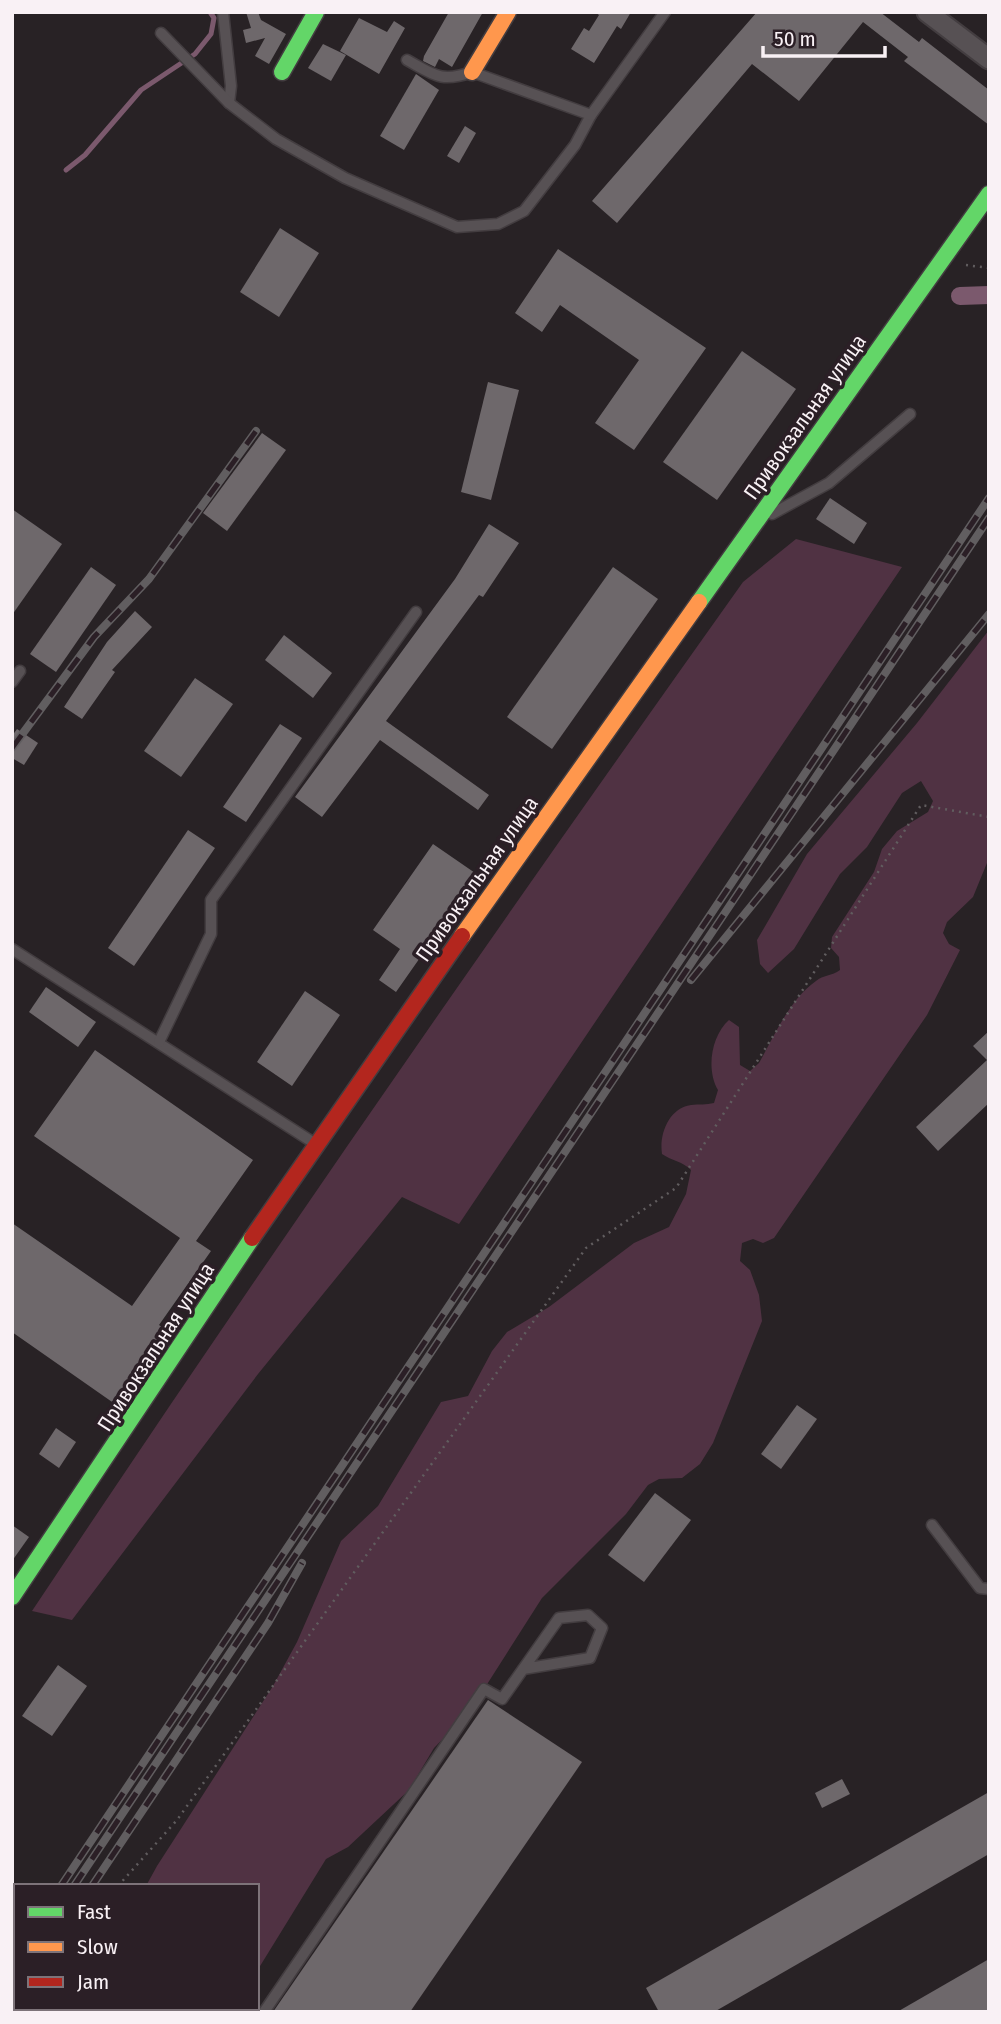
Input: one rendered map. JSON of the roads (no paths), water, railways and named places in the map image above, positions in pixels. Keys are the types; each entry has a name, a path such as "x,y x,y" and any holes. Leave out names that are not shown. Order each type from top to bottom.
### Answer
{"street":[{"path":"282,72 316,12"},
{"path":"472,72 508,12"},
{"path":"928,12 989,59"},
{"name":"Привокзальная улица","path":"12,1597 315,1144 989,194"}],"lane":[{"path":"223,12 231,86 229,103"},
{"path":"161,33 229,103 276,139 345,178 457,227 498,224 524,211 575,145 591,114 665,12"},
{"path":"407,60 441,78 453,79 472,72 591,114"},
{"path":"755,523 829,484 910,414"},
{"path":"159,1042 211,934 211,900 416,612"},
{"path":"12,682 20,671"},
{"path":"12,949 315,1144"},
{"path":"932,1525 980,1588 989,1589"},
{"path":"264,2012 484,1689 502,1699 523,1669 559,1618 588,1615 602,1628 590,1658 523,1669"}],"waterway":[{"path":"66,170 85,155 141,90 195,54 211,34 214,18 210,12"},
{"path":"960,296 989,295"}],"railway":[{"path":"12,748 94,637 149,579 256,431"},
{"path":"62,1884 989,498"},
{"path":"75,1884 989,518"},
{"path":"691,980 989,614"},
{"path":"93,1884 268,1623 302,1563"}]}
